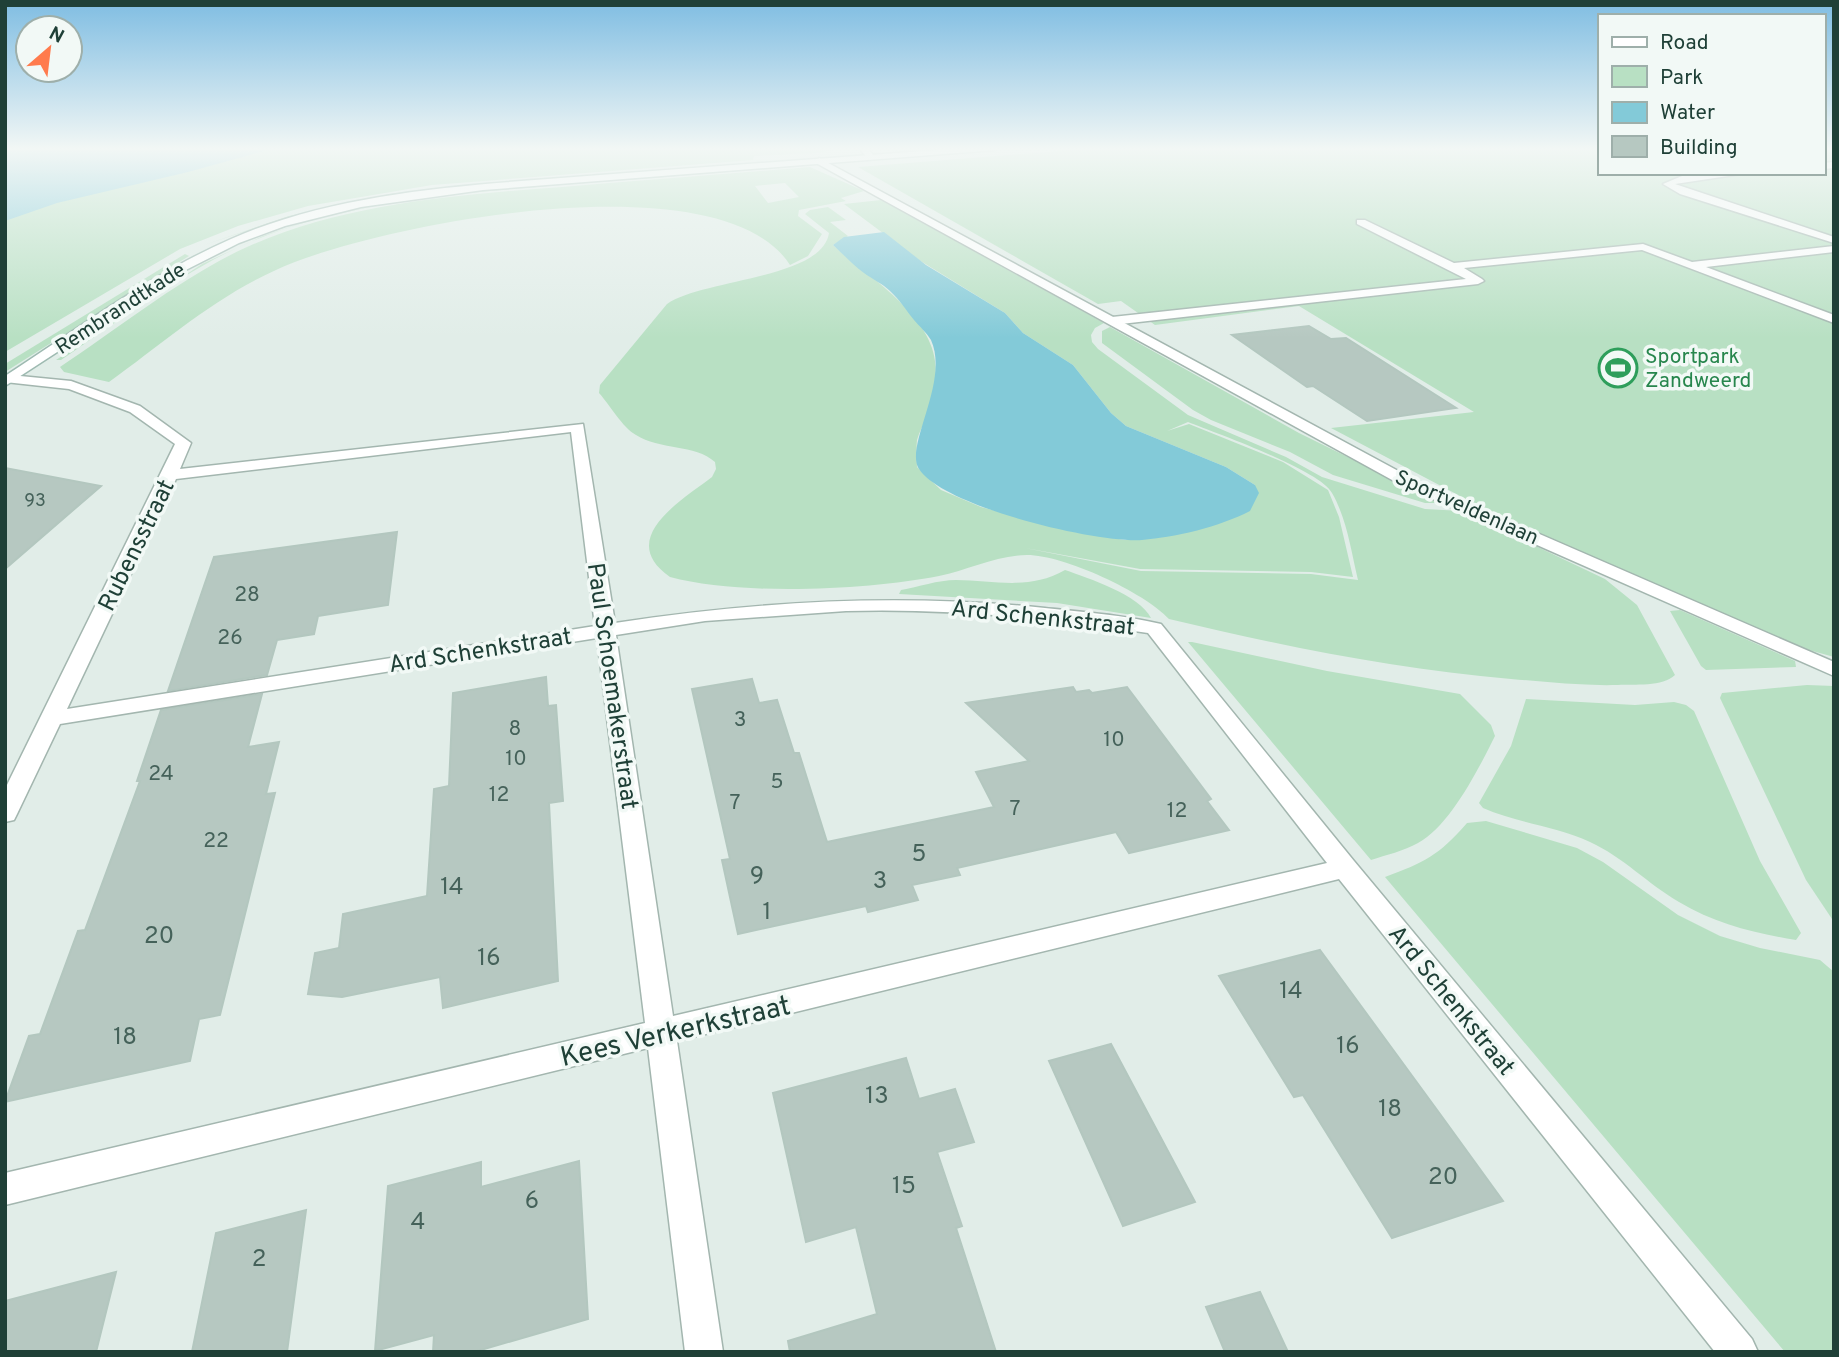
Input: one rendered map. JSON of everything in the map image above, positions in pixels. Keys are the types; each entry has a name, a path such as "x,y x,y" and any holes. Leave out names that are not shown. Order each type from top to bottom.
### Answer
{"street":[{"name":"Rembrandtkade","path":"8,380 188,263 249,235 332,211"},
{"name":"Sportveldenlaan","path":"910,211 1409,483 1834,670"},
{"path":"1744,211 1834,240"},
{"path":"1112,321 1478,281 1452,265 1361,222"},
{"path":"1452,265 1643,247 1834,319"},
{"path":"1691,265 1834,249"},
{"name":"Rubensstraat","path":"5,814 170,475 183,443 135,409 71,385 8,380"},
{"name":"Paul Schoemakerstraat","path":"170,475 578,427 704,1352"},
{"name":"Ard Schenkstraat","path":"53,718 705,615 797,607 891,604 993,608 1154,628 1345,869 1739,1352"},
{"name":"Kees Verkerkstraat","path":"5,1189 1345,869"}],"green space":[{"path":"5,211 289,211 238,226 180,249 5,352"},
{"path":"314,211 204,245 289,216"},
{"path":"361,211 533,211 464,220 388,235 324,252 276,270 211,307 109,382 64,372 60,367 199,272 247,247 323,220"},
{"path":"667,211 799,211 798,216 822,234 808,256 790,265 752,232 694,214"},
{"path":"808,211 834,211 846,220 830,222 848,236 833,245 901,303 928,338 935,358 935,379 928,411 917,440 917,467 941,490 981,507 1075,532 1125,540 1156,538 1204,527 1255,485 1226,467 1126,426 1111,413 1073,365 1023,333 1005,313 919,260 854,211 902,211 1104,323 1095,328 1091,335 1092,342 1098,349 1188,415 1286,457 1322,477 1425,509 1462,511 1605,579 1637,605 1675,675 1670,679 1648,684 1578,684 1468,675 1339,655 1169,619 1157,608 1102,577 1061,561 1027,555 994,560 939,576 877,585 767,589 699,583 670,577 655,563 649,549 651,535 659,521 671,509 712,477 716,469 715,462 697,452 655,443 636,435 599,393 600,385 667,304 707,289 784,269 806,260 822,248 829,233 805,214","holes":["1188,422 1289,463 1324,484 1332,493 1348,535 1358,580 1311,574 1141,571 1025,548 1140,569 1311,572 1353,577 1339,517 1328,490 1283,462 1189,424 1167,431"]},
{"name":"Sportpark Zandweerd","path":"936,211 1834,211 1834,657 1809,650 1637,577 1479,506 1331,428 1474,412 1299,306 1155,325 1121,301 1098,304"},
{"path":"239,247 193,271 171,284 202,264"},
{"path":"185,254 189,256 5,372 5,364"},
{"path":"169,286 61,360 56,360"},
{"path":"1110,327 1299,433 1441,503 1425,503 1333,475 1290,452 1211,420 1193,410 1102,343 1102,331"},
{"path":"1065,570 1125,595 1151,618 1057,603 899,594 901,590 942,581 1024,582"},
{"path":"1680,610 1795,661 1796,667 1706,670 1701,666 1670,611"},
{"path":"1188,642 1327,671 1460,694 1491,725 1495,736 1462,795 1430,835 1413,846 1371,860"},
{"path":"1807,685 1834,686 1834,922 1806,880 1720,698 1722,693"},
{"path":"1526,699 1635,705 1674,702 1686,705 1694,711 1760,861 1801,933 1796,940 1721,922 1668,895 1613,855 1590,842 1483,808 1479,803 1511,746"},
{"path":"1486,821 1577,848 1603,862 1678,915 1720,936 1760,948 1820,960 1834,972 1834,1352 1785,1352 1385,877 1430,857 1467,823"}],"water":[{"path":"5,211 33,211 5,221"},
{"path":"884,232 926,265 1005,313 1023,333 1073,365 1111,413 1126,426 1226,467 1255,485 1259,493 1250,511 1225,522 1183,534 1142,540 1120,539 1091,536 1023,520 958,497 934,483 919,469 916,459 917,445 935,375 931,340 893,294 860,270 833,245 844,237"}],"building":[{"path":"1309,326 1331,339 1346,338 1456,408 1367,421 1313,386 1307,387 1232,335"},
{"path":"5,468 101,486 5,569"},
{"path":"397,532 388,605 318,616 314,634 277,640 267,675 168,691 214,557"},
{"path":"546,677 548,706 556,705 563,801 549,803 558,981 443,1008 440,977 342,997 308,994 315,953 339,948 343,914 427,896 434,789 449,786 453,693"},
{"path":"752,679 759,703 777,700 794,753 799,753 827,842 994,807 976,772 1029,761 966,703 1073,687 1076,692 1089,690 1092,693 1127,687 1211,799 1207,801 1229,830 1129,853 1116,832 957,868 960,875 912,885 918,900 868,912 866,906 738,934 722,860 730,859 692,689"},
{"path":"262,694 248,747 279,742 266,794 275,793 220,1015 199,1019 190,1061 5,1102 29,1036 40,1034 78,931 85,930 140,781 137,781 161,710"},
{"path":"1320,950 1503,1201 1392,1238 1303,1095 1294,1097 1219,976"},
{"path":"1111,1044 1195,1202 1123,1226 1049,1061"},
{"path":"906,1058 919,1099 955,1089 974,1142 937,1152 962,1226 956,1228 996,1352 790,1352 788,1341 877,1314 856,1227 806,1242 773,1093"},
{"path":"579,1161 588,1319 474,1352 433,1352 434,1335 375,1351 388,1186 481,1162 481,1187"},
{"path":"306,1210 287,1352 192,1352 216,1233"},
{"path":"116,1272 96,1352 5,1352 5,1301"},
{"path":"1260,1292 1288,1352 1225,1352 1206,1307"}],"place":[{"name":"Sportpark Zandweerd","path":"1618,368"}]}
